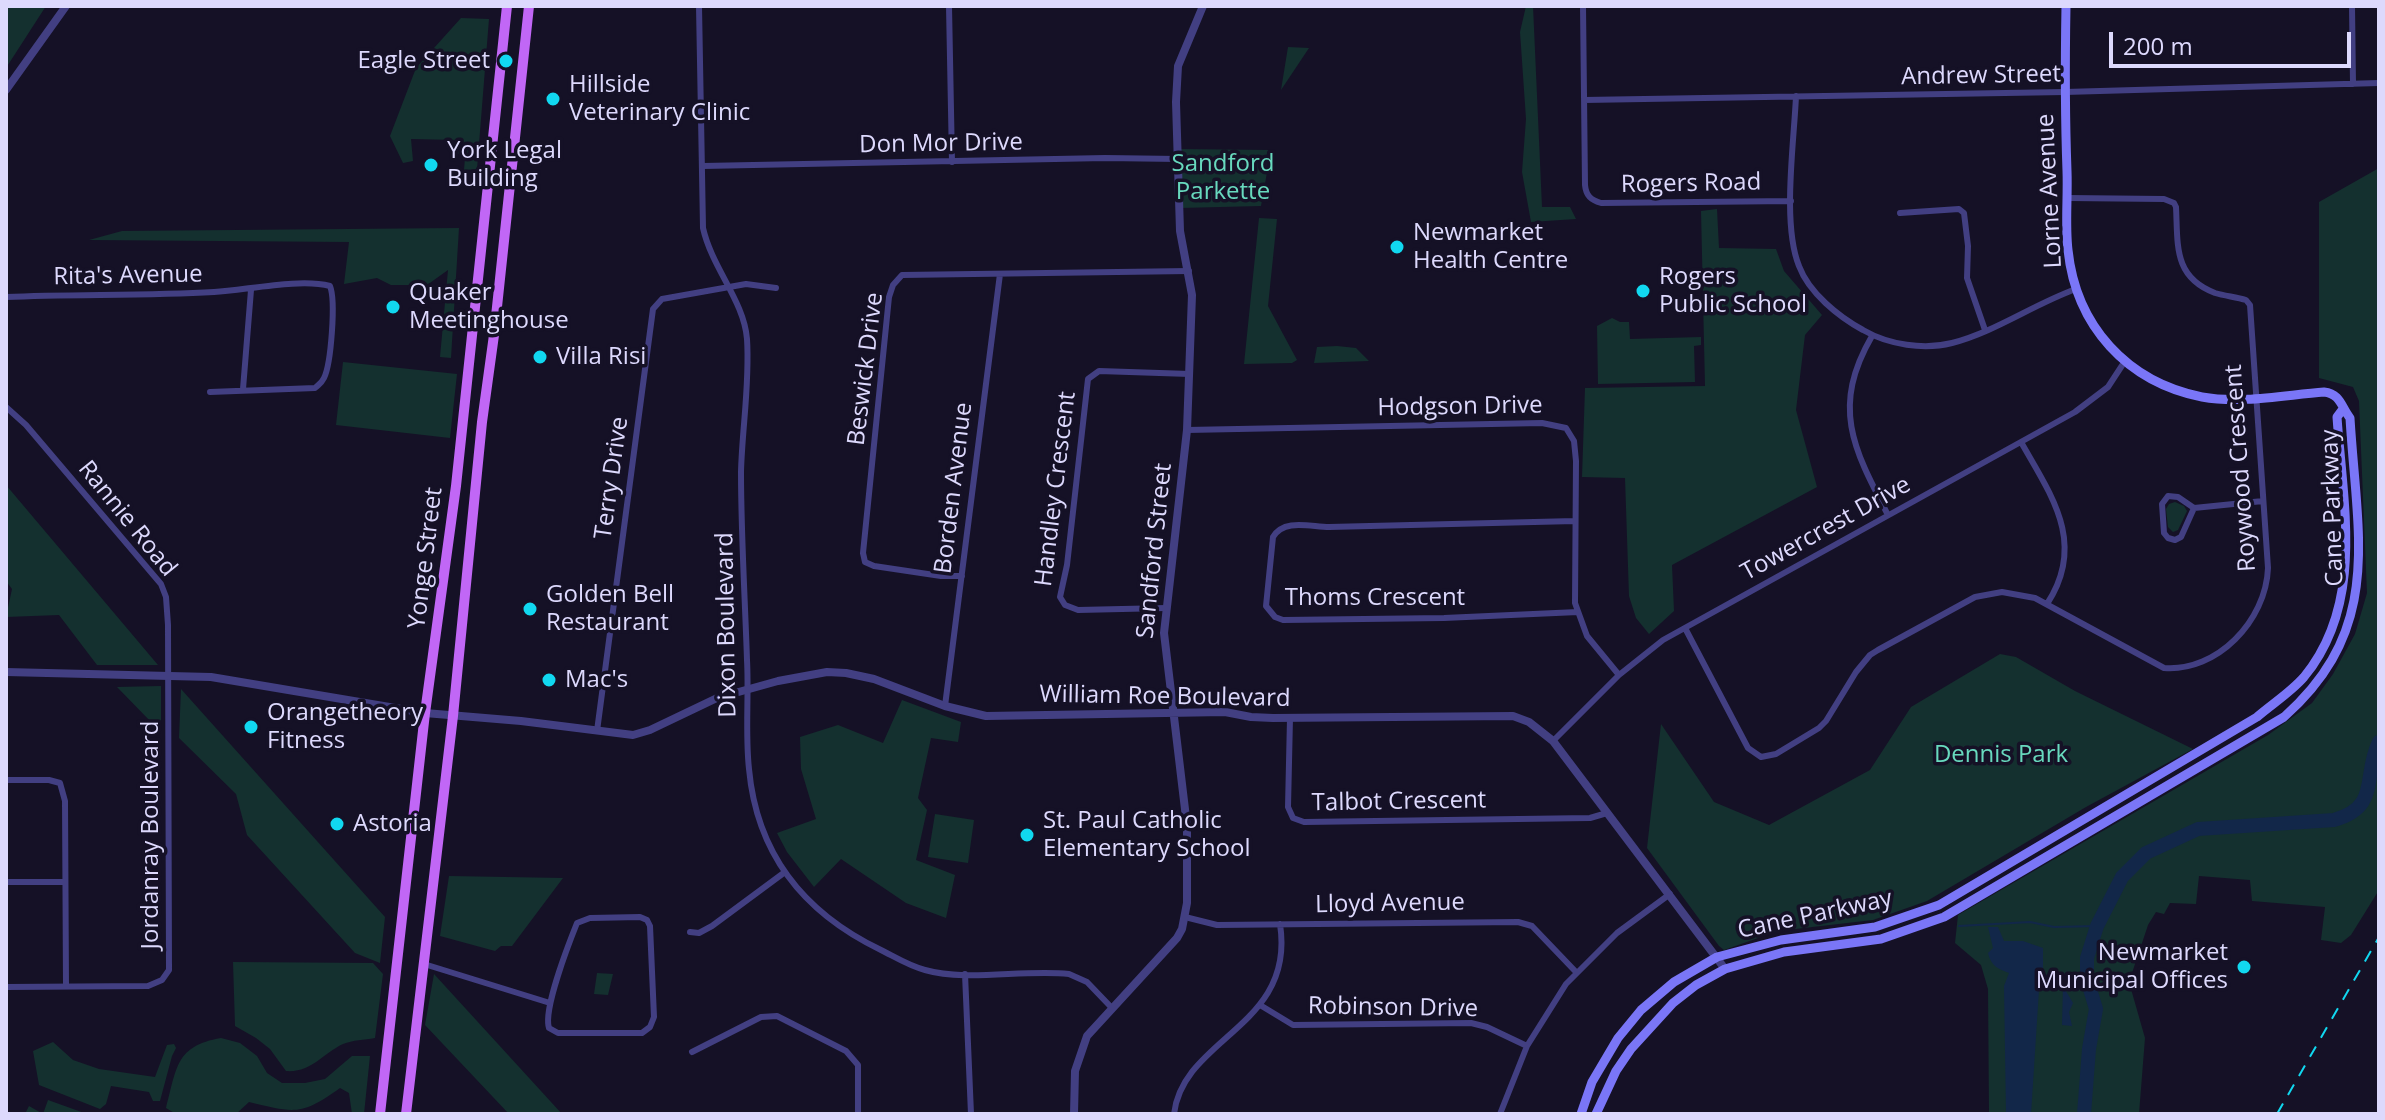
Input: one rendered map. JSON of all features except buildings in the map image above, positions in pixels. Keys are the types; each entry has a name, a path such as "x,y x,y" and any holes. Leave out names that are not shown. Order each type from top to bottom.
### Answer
{"main road":[{"name":"Yonge Street","path":"380,1114 425,713 456,486 507,6"},
{"name":"Yonge Street","path":"406,1114 453,716 482,422 529,6"},
{"name":"Lorne Avenue","path":"2066,6 2068,250 2076,289 2089,321 2125,361 2169,387 2191,394 2236,399 2331,393 2340,399 2343,409"},
{"name":"Cane Parkway","path":"1581,1114 1592,1082 1618,1038 1641,1010 1674,982 1717,957 1781,940 1875,927 1939,905 2257,717 2302,680 2319,657 2341,605 2346,552 2337,417 2343,409 2350,418 2359,570 2354,606 2344,640 2308,696 2284,717 1944,917 1881,939 1784,952 1725,969 1696,985 1673,1003 1631,1049 1616,1071 1596,1114"}],"street":[{"path":"6,90 66,6"},
{"name":"Dixon Boulevard","path":"699,6 703,228 708,250 744,318 747,340 741,474 747,736 752,791 762,829 785,872 810,905 866,943 923,970 965,974 1069,974 1087,982 1111,1007"},
{"path":"949,6 952,162"},
{"name":"Sandford Street","path":"1074,1114 1073,1085 1078,1058 1087,1036 1169,948 1182,929 1185,917 1187,826 1164,645 1187,430 1192,295 1180,231 1176,102 1178,66 1203,6"},
{"path":"1583,6 1584,100"},
{"path":"2352,6 2353,84"},
{"name":"Andrew Street","path":"1584,100 2379,83"},
{"path":"1796,96 1791,201 1793,239 1800,270 1824,300 1844,318 1872,336 1923,346 1955,342 2076,289"},
{"name":"Rogers Road","path":"1584,100 1585,192 1591,200 1601,203 1791,201"},
{"name":"Don Mor Drive","path":"703,166 1179,159"},
{"name":"Roywood Crescent","path":"1685,628 1748,748 1756,755 1768,756 1826,721 1870,655 1962,603 1988,594 2024,595 2047,604 2154,665 2180,669 2202,662 2236,638 2250,623 2261,602 2268,568 2250,305 2246,300 2209,290 2187,274 2178,254 2174,203 2164,199 2068,198"},
{"path":"1900,213 1959,209 1964,213 1968,246 1967,278 1985,330"},
{"name":"Beswick Drive","path":"962,576 941,576 865,562 863,553 889,297 893,285 902,275 1189,271"},
{"name":"Borden Avenue","path":"945,706 1000,274"},
{"name":"Rita's Avenue","path":"6,297 162,295 315,283 330,286 333,298 327,370 322,382 315,388 243,389"},
{"name":"Terry Drive","path":"597,731 653,309 662,299 759,285 776,288"},
{"path":"210,392 243,389 251,290"},
{"path":"1872,336 1859,359 1850,395 1849,427 1866,473 1888,515"},
{"name":"Towercrest Drive","path":"1553,741 1645,653 2091,401 2108,387 2125,361"},
{"name":"Handley Crescent","path":"1166,608 1078,610 1065,605 1060,597 1067,565 1088,379 1099,371 1190,374"},
{"name":"Rannie Road","path":"6,407 26,425 154,572 168,609 168,675"},
{"name":"Hodgson Drive","path":"1187,430 1556,424 1566,428 1574,441 1575,603 1592,644 1619,675"},
{"path":"2021,442 2057,507 2065,536 2065,558 2060,577 2047,604"},
{"path":"2194,508 2181,537 2175,540 2168,538 2164,530 2164,499 2175,495 2194,508 2263,501"},
{"name":"Thoms Crescent","path":"1575,521 1329,527 1301,524 1285,527 1273,537 1266,606 1275,617 1283,620 1578,612"},
{"name":"William Roe Boulevard","path":"6,672 168,675 254,682 425,713 633,735 717,698 813,674 846,673 886,683 945,706 986,716 1173,712 1225,712 1251,717 1290,718 1513,716 1536,727 1553,741 1725,969"},
{"name":"Jordanray Boulevard","path":"6,987 148,986 162,980 169,970 168,675"},
{"name":"Talbot Crescent","path":"1290,718 1288,807 1293,818 1304,822 1590,818 1607,813"},
{"path":"6,780 60,783 65,801 66,986"},
{"path":"690,932 699,933 712,926 785,872"},
{"path":"6,882 64,882"},
{"path":"1500,1114 1527,1046 1551,1004 1576,972 1630,922 1670,894"},
{"path":"640,917 647,920 650,926 654,1017 650,1027 642,1033 558,1033 546,1022 550,1003 579,921 640,917"},
{"name":"Lloyd Avenue","path":"1185,917 1217,925 1518,922 1532,926 1576,972"},
{"path":"1174,1114 1176,1102 1191,1073 1260,1005 1278,975 1280,924"},
{"path":"423,964 550,1003"},
{"path":"965,974 971,1114"},
{"name":"Robinson Drive","path":"1260,1005 1293,1025 1471,1023 1527,1046"},
{"path":"1641,1010 1655,1022"},
{"path":"692,1052 761,1017 777,1016 846,1051 856,1060 858,1114"}],"green space":[{"path":"6,6 46,6 6,68"},
{"path":"1526,6 1533,6 1542,207 1570,207 1576,219 1531,222 1522,172 1526,119 1520,32"},
{"path":"461,18 489,19 477,169 464,170 465,158 457,153 458,140 411,139 413,161 403,163 390,136 416,68"},
{"path":"1288,47 1309,48 1281,90"},
{"name":"Sandford Parkette","path":"1179,149 1271,150 1261,206 1180,208"},
{"path":"2379,168 2379,890 2351,935 2341,943 2321,940 2325,907 2252,901 2250,880 2199,876 2196,904 2170,903 2164,914 2156,912 2148,925 2129,982 2145,1038 2139,1114 1989,1114 1988,989 1981,965 1955,943 1958,915 2268,735 2312,703 2333,674 2355,634 2367,593 2359,401 2353,387 2319,378 2319,202"},
{"path":"1717,209 1719,248 1776,249 1784,271 1822,315 1805,335 1796,410 1817,487 1672,565 1674,611 1649,634 1636,618 1629,596 1625,478 1582,477 1585,388 1705,386 1701,211"},
{"path":"1259,218 1277,219 1268,306 1297,360 1292,363 1244,364"},
{"path":"459,228 451,358 440,357 448,270 427,285 391,285 377,278 344,284 349,242 89,240 122,231"},
{"path":"1612,318 1629,322 1630,339 1701,337 1701,345 1694,346 1695,382 1598,384 1597,326"},
{"path":"1317,347 1356,348 1369,361 1314,363"},
{"path":"343,362 457,374 450,438 336,425"},
{"path":"6,485 158,665 97,665 59,615 6,617 12,589 6,581"},
{"path":"2175,502 2187,511 2178,530 2173,532 2168,527 2166,509"},
{"name":"Dennis Park","path":"2000,654 2016,657 2075,691 2193,749 2086,807 1927,901 1873,920 1778,931 1724,950 1719,946 1647,848 1661,724 1714,802 1769,825 1870,770 1911,707"},
{"path":"161,686 161,725 153,724 117,687"},
{"path":"181,689 385,917 380,963 355,953 247,835 236,794 179,738"},
{"path":"902,700 961,722 958,742 931,738 918,798 927,810 916,860 955,875 946,918 906,903 841,859 814,887 787,852 777,833 816,819 801,769 800,737 838,725 883,743"},
{"path":"935,814 974,820 968,863 928,857"},
{"path":"449,876 563,878 512,946 501,946 495,951 440,936"},
{"path":"233,962 373,963 383,974 375,1038 343,1044 309,1066 286,1071 270,1049 235,1026"},
{"path":"597,973 613,974 608,995 594,994"},
{"path":"434,974 562,1114 509,1114 425,1025"},
{"path":"221,1038 240,1043 257,1056 267,1073 282,1083 325,1079 352,1056 370,1056 364,1114 352,1114 349,1093 340,1088 316,1104 297,1110 249,1102 236,1114 176,1114 166,1108 176,1070 186,1053"},
{"path":"53,1042 73,1060 99,1069 155,1077 167,1045 174,1044 176,1048 160,1101 153,1101 149,1092 111,1086 106,1104 100,1109 39,1085 33,1051"},
{"path":"48,1100 87,1114 43,1114"},
{"path":"29,1106 43,1114 25,1114"}],"water":[{"path":"1988,927 1998,927 2004,941 2023,941 2043,948 2043,972 2036,976 2039,990 2031,1114 2006,1114 2004,986 2009,973 1996,966 1989,957 1988,953 1993,948"},
{"path":"2063,986 2073,1003 2069,1012 2072,1026 2062,1025"}],"waterway":[{"path":"2084,1114 2089,1049 2096,1009 2087,979 2087,958 2097,926 2122,877 2146,853 2198,829 2334,820 2349,814 2364,799 2379,742"},
{"path":"1959,926 2030,922 2054,927 2097,926"}],"railway":[{"path":"2277,1114 2379,937"}],"place":[{"name":"Eagle Street","path":"506,61"},
{"name":"Hillside Veterinary Clinic","path":"553,99"},
{"name":"York Legal Building","path":"431,165"},
{"name":"Newmarket Health Centre","path":"1397,247"},
{"name":"Rogers Public School","path":"1643,291"},
{"name":"Quaker Meetinghouse","path":"393,307"},
{"name":"Villa Risi","path":"540,357"},
{"name":"Golden Bell Restaurant","path":"530,609"},
{"name":"Mac's","path":"549,680"},
{"name":"Orangetheory Fitness","path":"251,727"},
{"name":"Astoria","path":"337,824"},
{"name":"St. Paul Catholic Elementary School","path":"1027,835"},
{"name":"Newmarket Municipal Offices","path":"2244,967"}]}
